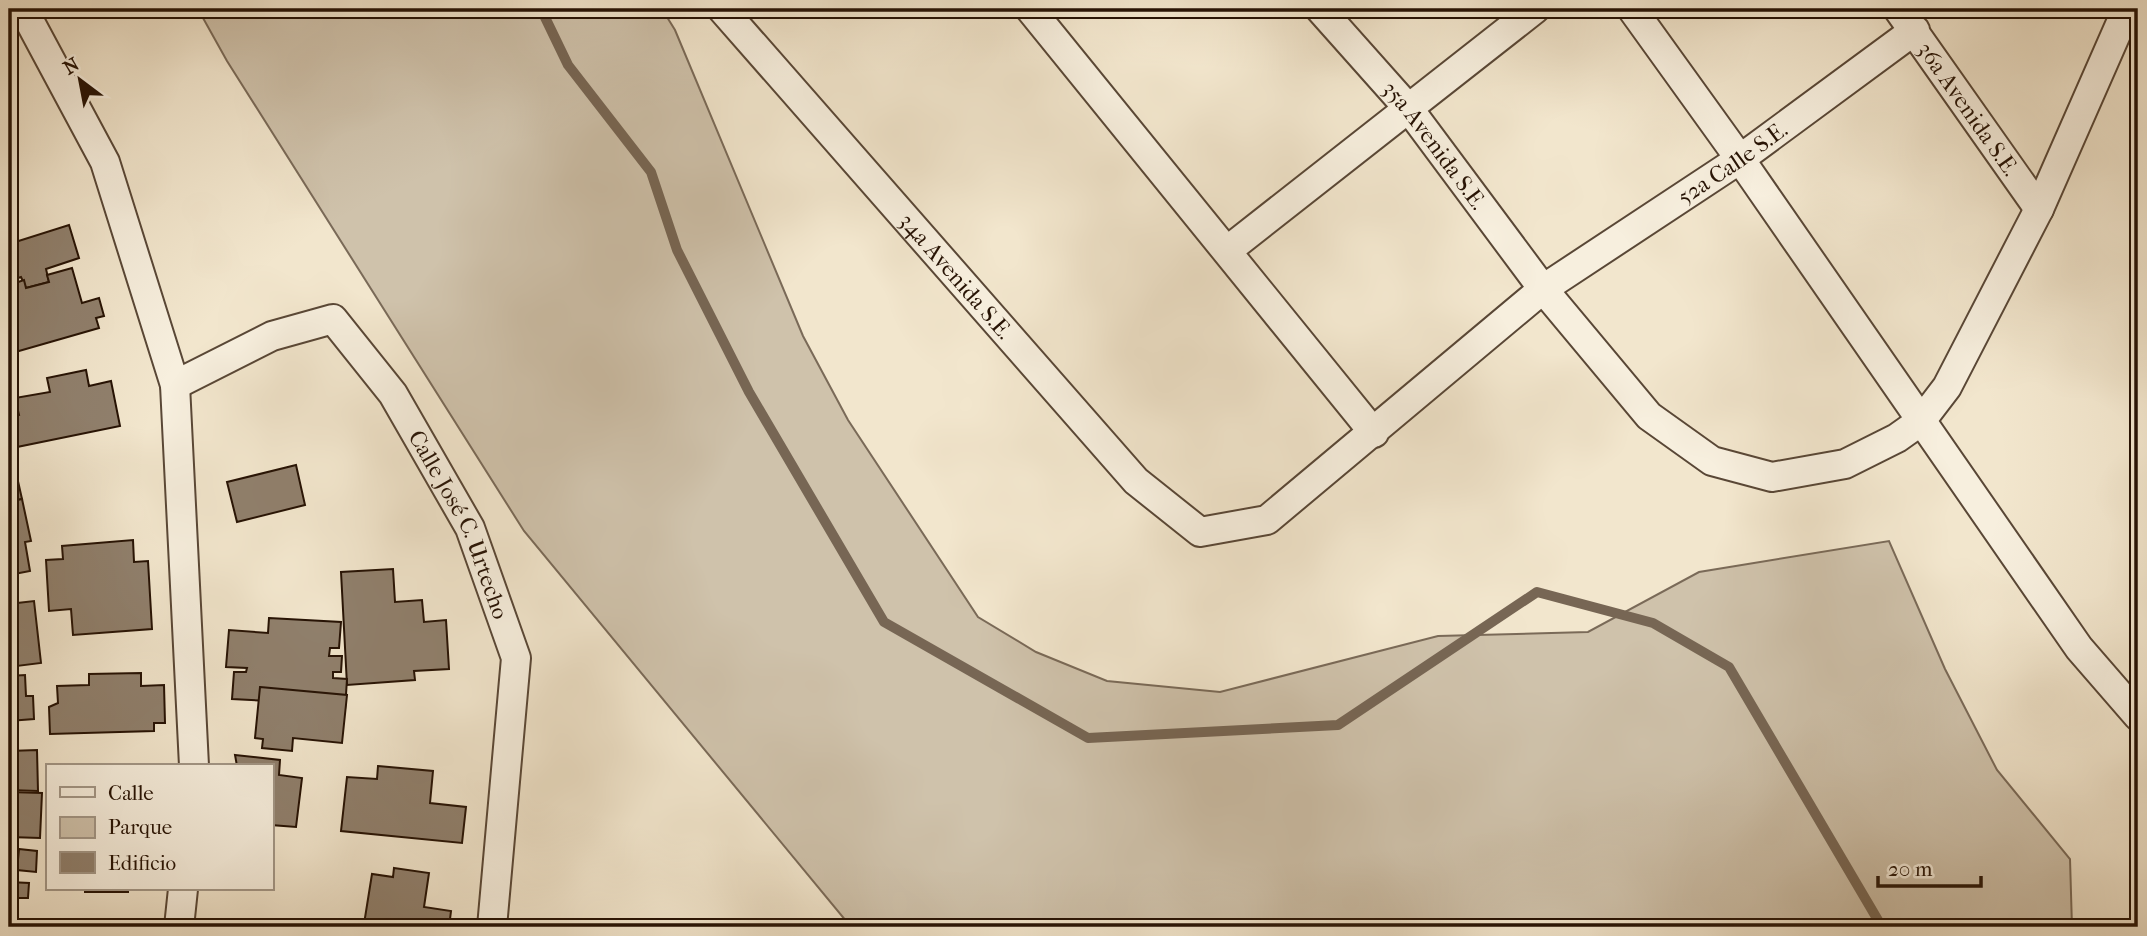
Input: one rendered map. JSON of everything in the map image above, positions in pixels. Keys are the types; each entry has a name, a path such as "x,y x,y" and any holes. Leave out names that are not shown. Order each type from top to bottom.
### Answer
{"street":[{"path":"23,9 105,162 175,385 194,764"},
{"name":"34a Avenida S.E.","path":"722,9 1136,481 1200,532"},
{"path":"1030,9 1374,433"},
{"name":"35a Avenida S.E.","path":"1320,9 1409,109 1543,289 1649,416 1712,461 1772,477 1845,464 1897,438 1921,421 1947,387 2039,209 2127,9"},
{"path":"1228,250 1535,9"},
{"path":"1632,9 1740,159 2079,648 2138,716"},
{"name":"52a Calle S.E.","path":"1200,532 1267,520 1543,289 1740,159 1906,19"},
{"name":"36a Avenida S.E.","path":"1906,19 2039,209"},
{"name":"Calle José C. Urtecho","path":"175,385 272,336 333,319 393,394 470,528 516,657 492,927"},
{"path":"179,927 183,890"}],"green space":[{"path":"198,9 662,9 675,30 803,336 848,420 978,617 1036,652 1107,681 1220,692 1438,636 1588,632 1699,572 1889,541 1945,669 1997,770 2070,859 2072,927 851,927 524,531 227,61"}],"building":[{"path":"69,225 79,258 46,269 49,282 26,288 21,277 9,281 9,244"},
{"path":"72,268 82,303 99,298 104,316 96,318 99,328 12,353 9,343 9,285 24,280 26,288 49,282 47,275"},
{"path":"86,370 89,386 111,381 120,426 17,447 12,416 19,415 15,398 50,392 47,378"},
{"path":"13,459 22,499 9,502 9,460"},
{"path":"296,465 305,505 237,522 227,482"},
{"path":"22,499 31,541 25,542 30,571 9,575 9,502"},
{"path":"133,540 134,562 148,561 152,629 73,635 71,609 49,611 46,560 63,559 62,546"},
{"path":"393,569 395,602 422,600 424,622 446,620 449,669 414,671 415,680 347,685 341,572"},
{"path":"34,601 41,663 17,666 15,647 9,648 9,604"},
{"path":"269,618 341,622 339,648 330,648 329,656 342,656 341,672 333,672 333,678 347,679 345,710 327,709 328,704 232,699 234,672 246,672 247,668 226,667 229,630 268,633"},
{"path":"141,673 141,686 164,685 165,723 154,723 154,731 50,734 49,707 58,703 57,686 89,685 89,674"},
{"path":"25,675 26,696 33,696 34,719 9,721 9,676"},
{"path":"260,687 347,695 342,743 293,738 292,751 262,748 263,739 255,738"},
{"path":"37,750 38,791 9,790 9,751"},
{"path":"235,755 280,760 279,775 302,778 296,827 273,825 273,764 237,764"},
{"path":"378,766 433,771 430,803 466,807 462,843 341,831 347,777 377,779"},
{"path":"9,792 42,793 40,838 9,837"},
{"path":"19,849 37,851 36,872 17,870"},
{"path":"394,868 429,873 424,907 451,911 449,927 384,927 364,924 372,874 393,877"},
{"path":"9,882 29,883 28,898 9,898"},
{"path":"85,890 128,890 128,892"}],"waterway":[{"path":"541,9 568,65 651,172 677,250 749,392 884,622 1088,738 1338,725 1537,592 1653,623 1729,667 1882,927"}]}
